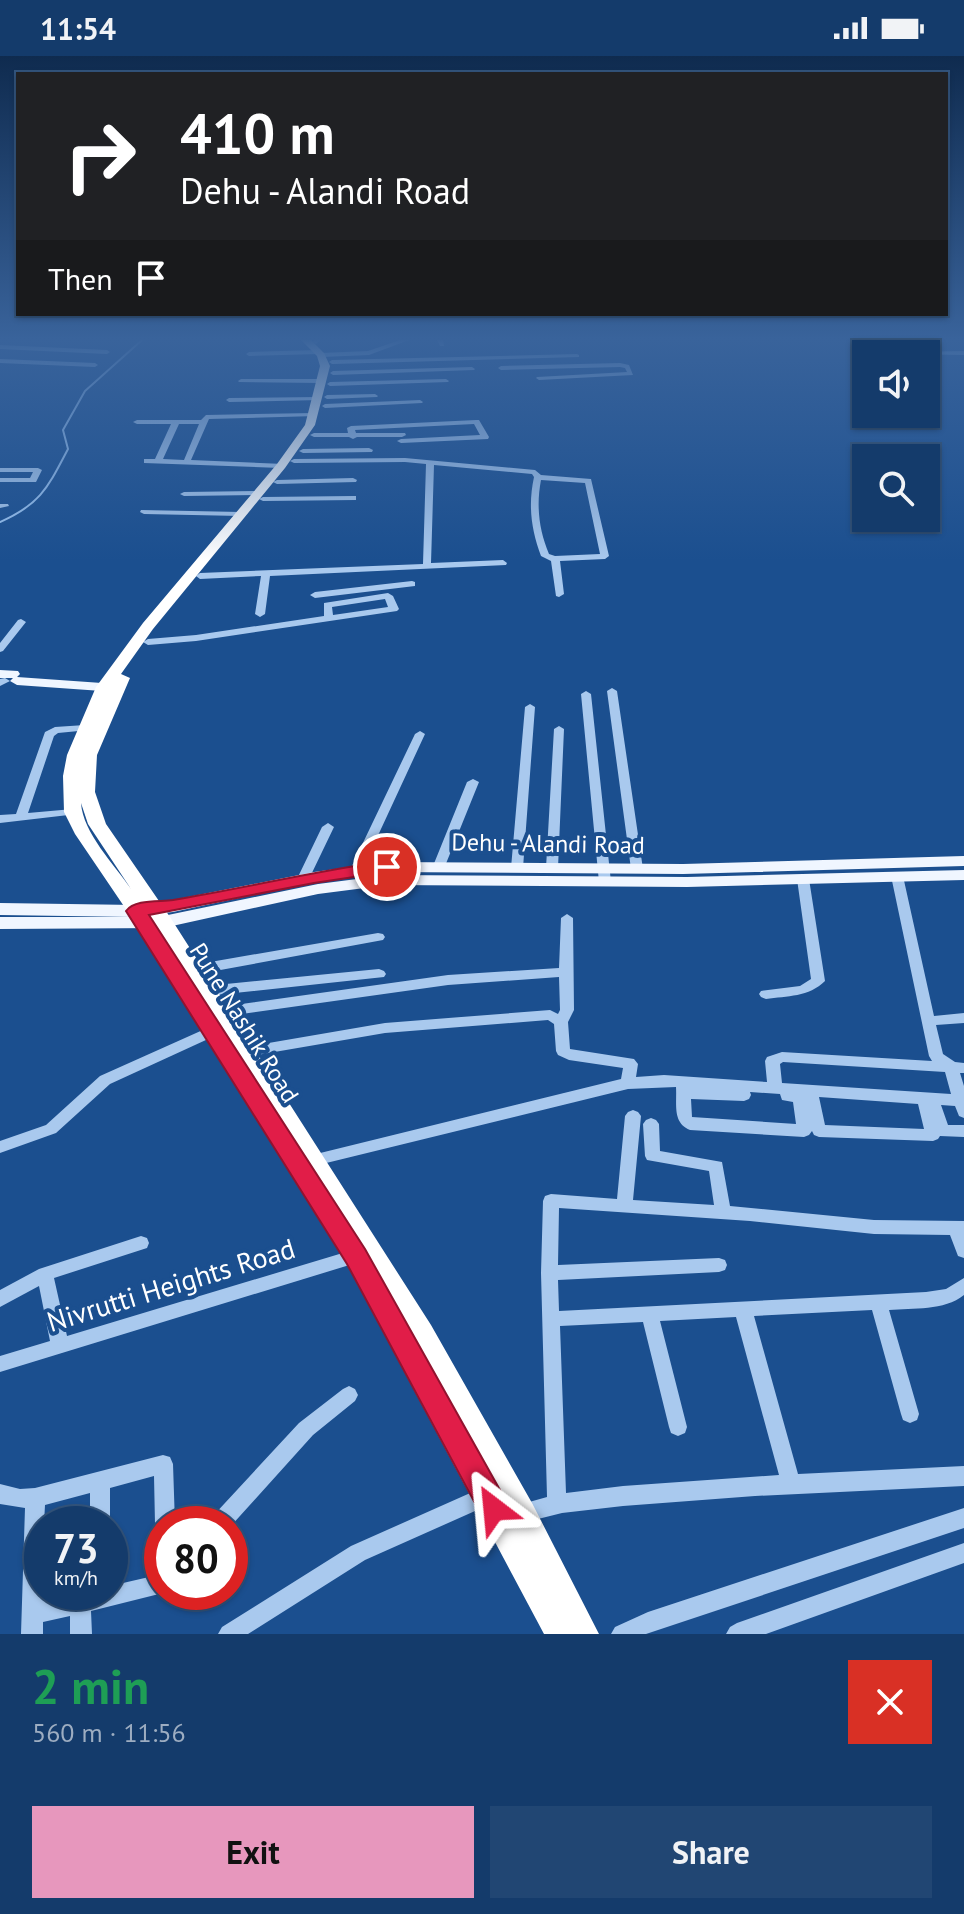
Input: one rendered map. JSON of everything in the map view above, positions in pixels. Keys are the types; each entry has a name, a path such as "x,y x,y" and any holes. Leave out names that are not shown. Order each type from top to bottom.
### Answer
{"highway":[{"name":"Pune Nashik Road","path":"302,414 200,576 112,684 89,755 86,792 97,824 149,916 217,1021 356,1256 561,1634"},
{"name":"Pune Nashik Road","path":"302,414 148,626 85,728 71,776 73,812 84,834 193,970 206,991 217,1021 246,1052 422,1333 522,1513 583,1634"}],"main road":[{"path":"9,679 112,684"},
{"name":"Dehu - Alandi Road","path":"149,916 303,879 356,870 439,866 552,868 604,876 637,869 964,861"},
{"name":"Dehu - Alandi Road","path":"149,916 388,880 604,876 803,879 964,875"},
{"path":"0,909 149,916"},
{"path":"0,923 149,916"}],"street":[{"path":"187,462 203,422 209,416 254,414"},
{"path":"147,461 187,462 298,414"},
{"path":"202,486 300,414"},
{"path":"182,496 300,414"},
{"path":"144,512 300,414"},
{"path":"305,414 334,481 330,499"},
{"path":"305,414 330,499"},
{"path":"308,414 369,450"},
{"path":"309,414 353,437 402,437 485,437 476,422 402,437 342,445 341,439"},
{"path":"309,414 386,459 529,471 538,477 588,481 606,554 602,557 555,559 545,556 535,526 533,498 538,477"},
{"path":"137,422 203,422"},
{"path":"158,461 176,422"},
{"path":"427,566 430,462"},
{"path":"0,470 38,470 33,480 0,480"},
{"path":"334,481 353,480"},
{"path":"330,499 353,498"},
{"path":"555,559 559,594"},
{"path":"200,576 503,563"},
{"path":"315,571 316,599 412,584"},
{"path":"260,614 266,573"},
{"path":"148,642 196,638 394,609 388,596 327,605 329,618"},
{"path":"0,665 0,652 21,622"},
{"path":"612,691 637,869"},
{"path":"586,694 604,876"},
{"path":"517,868 530,707"},
{"path":"20,818 49,734 55,730 85,728"},
{"path":"552,868 559,729"},
{"path":"356,870 420,734"},
{"path":"439,866 473,782"},
{"path":"0,819 73,812"},
{"path":"303,879 328,827"},
{"path":"897,876 938,1060 960,1067"},
{"path":"766,994 803,990 818,981 803,879"},
{"path":"567,918 567,1010 561,1022 563,1051 569,1055 629,1063 628,1083"},
{"path":"193,970 378,937"},
{"path":"0,1147 51,1129 105,1080 217,1021 448,980 566,972"},
{"path":"206,991 379,974"},
{"path":"246,1052 385,1028 550,1015 561,1022"},
{"path":"930,1021 964,1018"},
{"path":"775,1089 772,1061 782,1057 960,1067"},
{"path":"683,1088 775,1089 928,1099 963,1105 960,1067"},
{"path":"314,1160 628,1083 800,1097 805,1129 690,1124 685,1120 683,1088"},
{"path":"811,1092 819,1131 933,1135 928,1099"},
{"path":"928,1099 942,1131 964,1131"},
{"path":"624,1206 633,1116"},
{"path":"651,1124 653,1156 716,1166 723,1212"},
{"path":"557,1502 549,1273 551,1201 723,1212 849,1225 959,1228 964,1251"},
{"path":"0,1299 45,1274 141,1243"},
{"name":"Nivrutti Heights Road","path":"0,1364 356,1256"},
{"path":"549,1273 719,1265"},
{"path":"45,1274 60,1346"},
{"path":"552,1319 878,1302 950,1296 964,1285"},
{"path":"878,1302 910,1414"},
{"path":"743,1310 791,1483"},
{"path":"650,1316 678,1427"},
{"path":"235,1506 306,1429 349,1395"},
{"path":"0,1494 20,1499 35,1498 163,1464 164,1506"},
{"path":"522,1513 557,1502 791,1483 964,1476"},
{"path":"100,1481 100,1506"},
{"path":"229,1634 358,1553 487,1495"},
{"path":"35,1498 32,1624 64,1610"},
{"path":"622,1634 648,1622 964,1518"},
{"path":"737,1634 964,1553"},
{"path":"81,1634 89,1610"}],"waterway":[{"path":"0,522 34,501 55,474 68,449 63,430 72,414"}],"route":[{"path":"387,867 314,877 136,911 356,1256 494,1509"}]}
